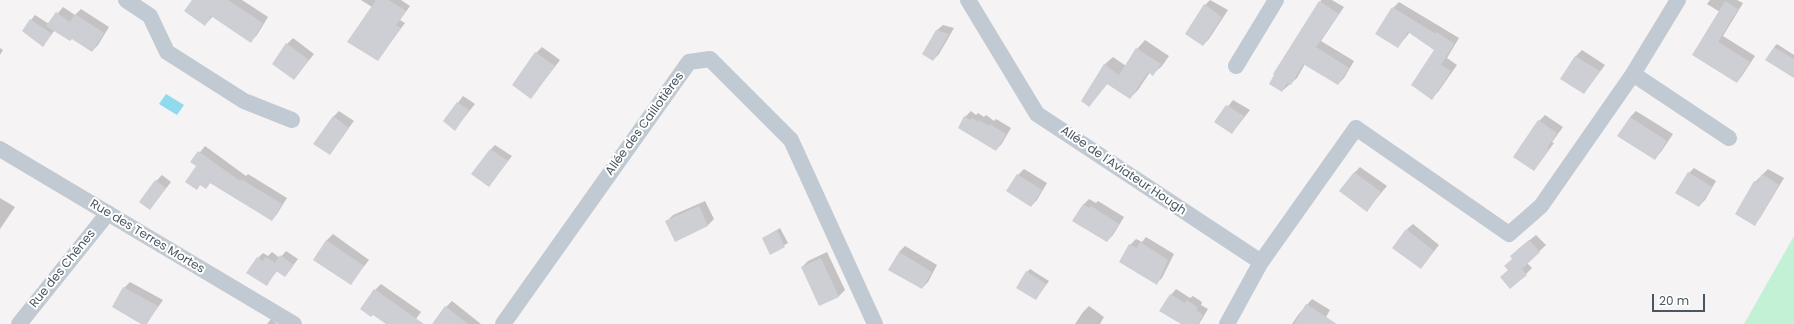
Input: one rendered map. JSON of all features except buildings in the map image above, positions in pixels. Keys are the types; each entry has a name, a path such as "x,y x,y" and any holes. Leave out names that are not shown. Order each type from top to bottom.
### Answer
{"street":[{"path":"126,0 150,16 167,52 244,101 292,120"},
{"name":"Allée de l'Aviateur Hough","path":"968,0 1037,114 1261,262"},
{"path":"1236,66 1276,0"},
{"path":"1227,324 1261,262 1356,128 1509,234 1541,206 1633,74 1678,0"},
{"name":"Allée des Caillotières","path":"503,324 690,62 710,59 792,140 875,324"},
{"path":"1633,74 1729,138"},
{"name":"Rue des Terres Mortes","path":"0,149 294,324"},
{"name":"Rue des Chênes","path":"19,324 108,213"}],"green space":[{"path":"1794,236 1794,324 1744,324"}],"water":[{"path":"166,94 184,105 177,115 159,104"}]}
